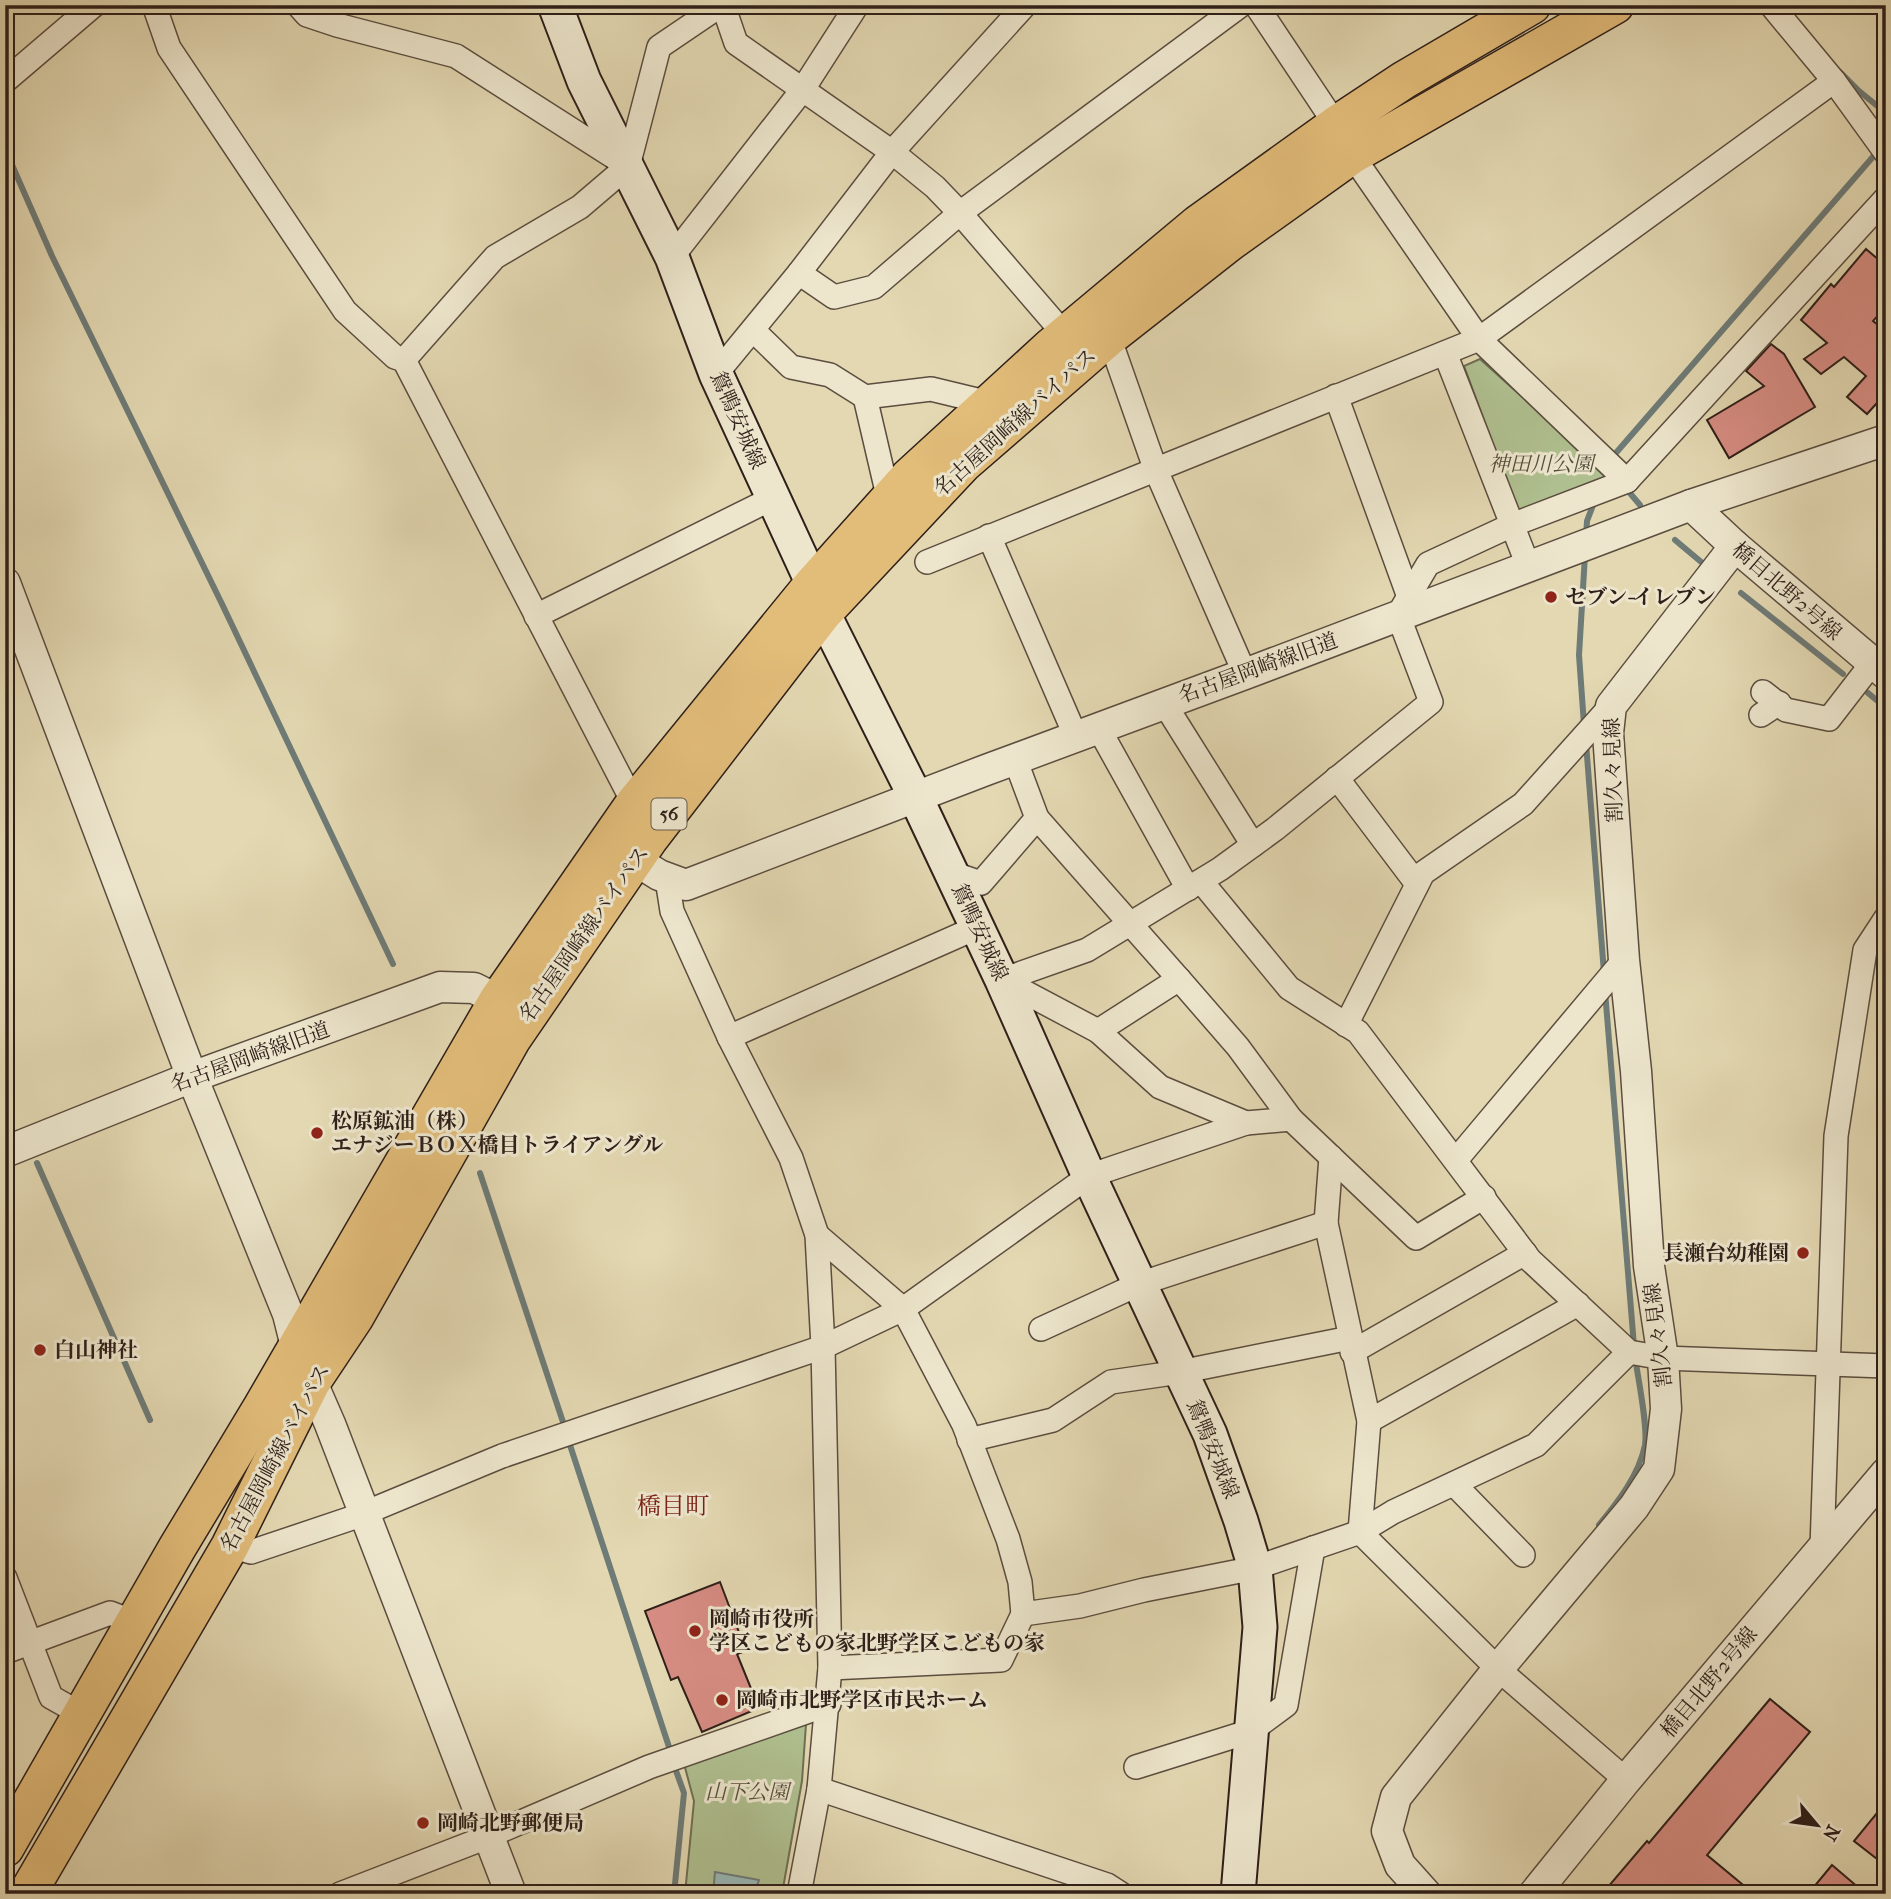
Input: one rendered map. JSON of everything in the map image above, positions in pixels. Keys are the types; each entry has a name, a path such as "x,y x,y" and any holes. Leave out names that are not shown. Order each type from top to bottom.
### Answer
{"main road":[{"name":"鴛鴨安城線","path":"555,5 584,81 672,257 716,374 818,598 978,927 1089,1176 1210,1434 1255,1568 1260,1627 1238,1894"},
{"name":"名古屋岡崎線バイパス","path":"5,1848 498,1000 634,804 818,598 963,464 1109,337 1230,242 1344,140 1404,80 1532,5"},
{"name":"名古屋岡崎線バイパス","path":"27,1894 230,1546 311,1383 355,1318 512,1039 889,500 908,478 1065,335 1198,224 1344,140 1615,5"}],"street":[{"path":"5,81 94,5"},
{"path":"154,5 169,48 345,312 396,357 404,360 634,804"},
{"path":"298,5 307,15 337,25 456,56 628,166"},
{"path":"404,360 495,257 580,207 628,166 659,47 722,5 736,43 892,152 935,187 1065,335"},
{"path":"672,257 803,89 857,5"},
{"path":"716,374 799,273 892,152 1025,5"},
{"path":"799,273 834,297 874,287 960,213 1241,5"},
{"path":"1256,5 1479,338 1627,481"},
{"path":"1770,5 1834,81 1886,153"},
{"path":"927,562 1479,338 1834,81"},
{"path":"1404,606 1428,564 1513,525 1627,481 1886,198"},
{"path":"752,330 791,368 830,375 865,397 931,389 989,403"},
{"path":"1109,337 1155,468 1245,674"},
{"path":"1445,353 1529,568"},
{"path":"1002,979 1087,950 1194,885 1253,845 1431,702 1404,606 1336,396"},
{"path":"865,397 889,500"},
{"name":"名古屋岡崎線旧道","path":"635,860 667,879 686,886 1245,674 1404,606 1529,568 1691,505 1886,440"},
{"path":"536,615 774,498"},
{"name":"橋目北野2号線","path":"1691,505 1823,623 1880,668"},
{"path":"989,536 1087,733 1194,885 1289,988 1358,1032 1525,1253 1629,1352 1663,1358 1886,1366"},
{"name":"割久々見線","path":"1426,1894 1400,1865 1387,1831 1396,1797 1498,1669 1634,1507 1659,1469 1666,1409 1663,1358 1649,1266 1608,733 1611,706 1735,546"},
{"path":"5,583 192,1077 288,1314 296,1346 364,1513 511,1894"},
{"path":"1768,703 1786,710 1829,719 1880,668"},
{"path":"1164,703 1253,845"},
{"path":"1346,1025 1423,873 1523,804 1611,706"},
{"path":"1015,759 1037,818 1238,1047 1291,1119 1416,1238 1484,1198"},
{"path":"1338,778 1417,884"},
{"path":"952,873 981,883 1037,818"},
{"path":"667,879 673,911 729,1037 791,1158 817,1235 823,1347 830,1668 829,1704 819,1788 799,1894"},
{"path":"1822,1548 1836,1136 1865,950 1886,918"},
{"path":"729,1037 978,927"},
{"path":"1456,1160 1624,960"},
{"path":"1002,979 1098,1031 1160,1087 1246,1123"},
{"path":"1098,1031 1179,979"},
{"name":"名古屋岡崎線旧道","path":"5,1152 192,1077 440,987 474,988 498,1000"},
{"path":"230,1546 251,1552 364,1513 502,1456 823,1347 903,1309 1089,1176 1246,1123 1291,1119"},
{"path":"1331,1157 1326,1223 1369,1422 1360,1532 1498,1669 1626,1780"},
{"path":"1041,1329 1139,1284 1326,1223"},
{"path":"817,1235 903,1309 970,1440 1008,1539 1020,1582 1023,1614 1001,1660 830,1668"},
{"path":"970,1440 1053,1420 1111,1382 1351,1345 1525,1253"},
{"path":"1369,1422 1578,1304"},
{"path":"1023,1614 1080,1606 1255,1568 1360,1532 1393,1512 1536,1446 1629,1352"},
{"name":"橋目北野2号線","path":"1534,1894 1626,1780 1886,1473"},
{"path":"1454,1484 1523,1555"},
{"path":"1136,1767 1251,1731 1286,1705 1313,1548"},
{"path":"5,1578 51,1697 81,1714"},
{"path":"5,1652 110,1613 134,1622"},
{"path":"340,1894 649,1767 829,1704"},
{"path":"819,1788 1107,1885 1121,1894"}],"green space":[{"name":"神田川公園","path":"1480,359 1612,478 1519,514 1464,366"},
{"name":"山下公園","path":"807,1710 802,1781 782,1894 685,1894 694,1801 683,1760"}],"water":[{"path":"715,1872 759,1880 754,1894 713,1894"}],"building":[{"path":"1866,249 1886,266 1886,306 1873,321 1886,331 1886,393 1867,414 1847,397 1866,376 1844,357 1821,374 1804,359 1827,343 1801,320 1831,284 1834,287"},
{"path":"1771,344 1784,354 1815,407 1729,458 1707,420 1764,386 1746,371"},
{"name":"岡崎市役所 学区こどもの家北野学区こどもの家","path":"720,1582 746,1651 737,1654 759,1708 702,1732 678,1677 671,1680 645,1611"},
{"path":"1770,1699 1810,1732 1707,1855 1754,1894 1602,1894 1647,1841 1649,1843"},
{"path":"1886,1802 1886,1866 1854,1841"},
{"path":"1832,1865 1866,1894 1808,1894"}],"waterway":[{"path":"1840,72 1886,113"},
{"path":"5,149 52,256 222,604 393,964"},
{"path":"1612,461 1615,454 1878,151"},
{"path":"1629,492 1640,505"},
{"path":"1586,537 1587,521 1595,500"},
{"path":"1675,540 1706,566"},
{"path":"1584,725 1579,655 1585,555"},
{"path":"1741,593 1843,674"},
{"path":"1868,693 1886,708"},
{"path":"1586,743 1604,973"},
{"path":"1605,991 1634,1346"},
{"path":"37,1163 150,1420"},
{"path":"480,1173 565,1428"},
{"path":"1599,1525 1633,1477 1645,1445 1644,1414 1635,1357"},
{"path":"568,1439 671,1753"},
{"path":"674,1894 684,1793 675,1768"}],"place":[{"name":"セブン-イレブン","path":"1551,597"},
{"name":"松原鉱油（株） エナジーＢＯＸ橋目トライアングル","path":"317,1133"},
{"name":"長瀬台幼稚園","path":"1803,1253"},
{"name":"白山神社","path":"40,1350"},
{"name":"岡崎市役所 学区こどもの家北野学区こどもの家","path":"695,1631"},
{"name":"岡崎市北野学区市民ホーム","path":"722,1700"},
{"name":"岡崎北野郵便局","path":"423,1823"}],"district":[{"name":"橋目町","path":"673,1506"}]}
